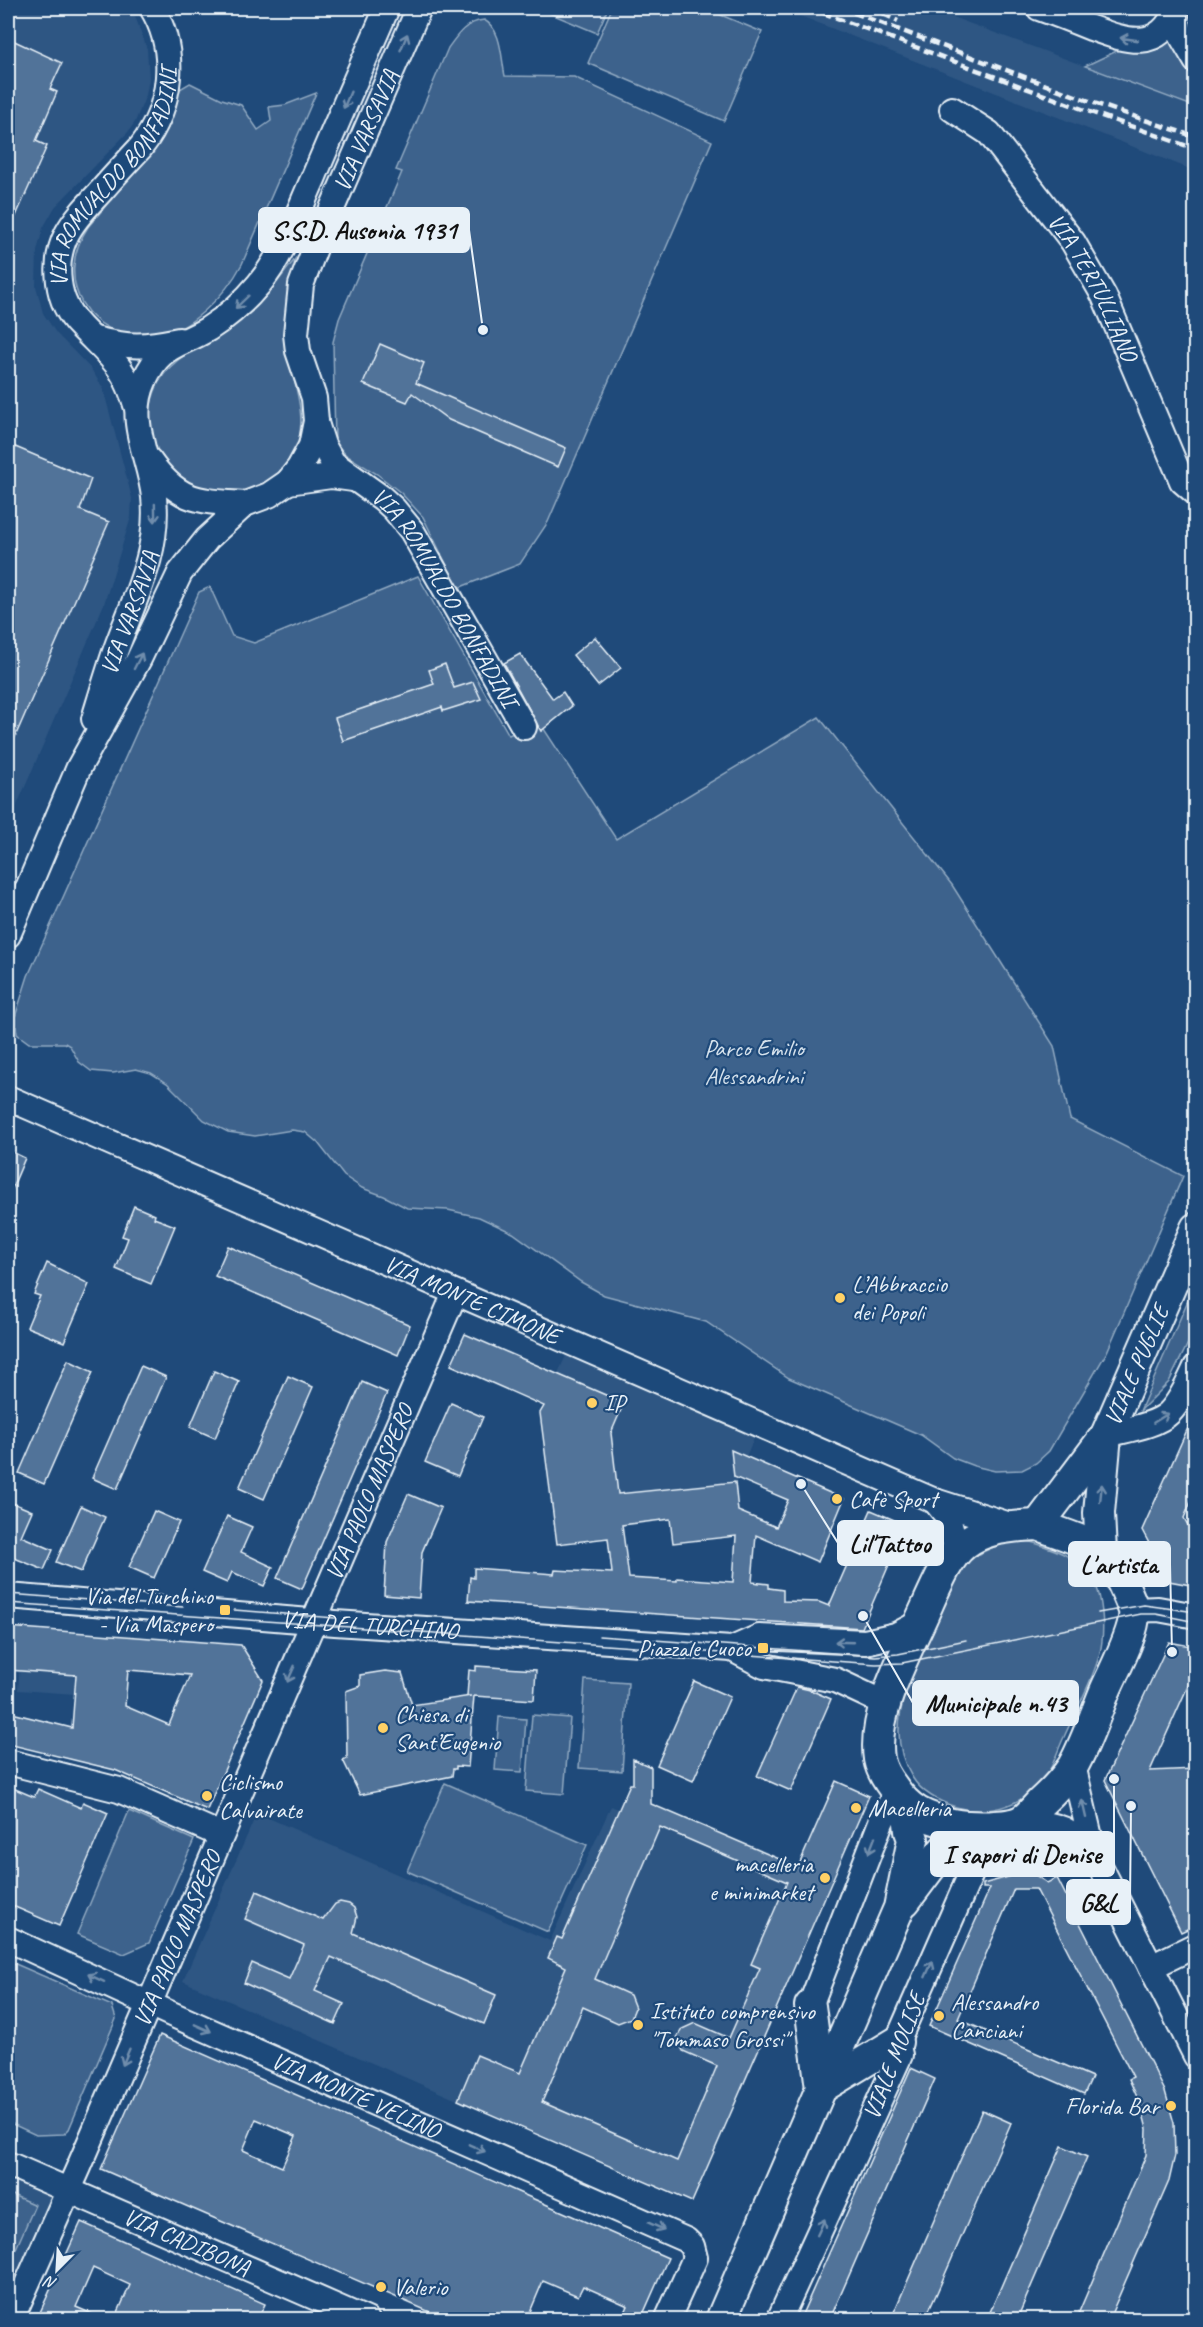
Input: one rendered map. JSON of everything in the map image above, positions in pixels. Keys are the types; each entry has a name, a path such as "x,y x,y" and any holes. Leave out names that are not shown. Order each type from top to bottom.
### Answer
{"main road":[{"name":"VIALE PUGLIE","path":"1101,1552 1099,1513 1106,1435 1196,1228"},
{"name":"VIALE PUGLIE","path":"1025,1525 1106,1435"},
{"path":"721,2319 899,1908 913,1839 902,1799 883,1774 879,1759 881,1725 886,1704 944,1569 956,1549 979,1533 1025,1525 1101,1552 1118,1574 1135,1615 1128,1639 1073,1765 1054,1790 1009,1823 966,1826 939,1820 902,1799"},
{"path":"899,1908 941,1853 966,1826"},
{"path":"810,2006 821,2088"},
{"path":"821,2088 897,2042"}],"street":[{"name":"VIA ROMUALDO BONFADINI","path":"137,408 130,386 119,365 80,326 64,302 58,272 58,256 71,224 146,141 163,110 168,82 168,49 164,32 152,8"},
{"name":"VIA VARSAVIA","path":"8,935 79,767 116,650 140,591 153,544 154,496 146,456 138,433 137,408 143,383 153,364 169,347 222,320 248,296 269,270 290,232 387,8"},
{"name":"VIA VARSAVIA","path":"79,767 140,658 180,573 207,539 245,504 269,495 288,482 311,446 316,421 314,398 298,351 296,318 301,285 321,232 419,8"},
{"path":"1039,8 1132,41 1145,40 1157,35 1167,26 1176,10"},
{"path":"1176,10 1183,39 1196,61"},
{"name":"VIA TERTULLIANO","path":"952,109 990,133 1073,242 1104,296 1182,481 1196,493"},
{"path":"95,339 125,347 137,347 187,339"},
{"name":"VIA ROMUALDO BONFADINI","path":"316,421 322,446 333,463 382,498 412,531 524,727"},
{"name":"VIA VARSAVIA","path":"146,456 160,476 177,491 198,501 245,504"},
{"path":"288,482 331,476 353,478"},
{"name":"VIA MONTE CIMONE","path":"8,1098 935,1501 1025,1525"},
{"name":"VIA PAOLO MASPERO","path":"11,2319 456,1293"},
{"name":"VIALE PUGLIE","path":"1106,1435 1153,1423 1169,1414 1187,1387 1196,1367"},
{"path":"935,1501 948,1517 956,1549"},
{"name":"VIA DEL TURCHINO","path":"8,1596 732,1649 764,1666 835,1680 886,1704"},
{"path":"1134,1610 1158,1609 1196,1616"},
{"name":"VIA DEL TURCHINO","path":"732,1649 759,1637 865,1642 896,1635 919,1623"},
{"path":"8,1762 119,1790 221,1835"},
{"path":"1073,1765 1094,1854 1196,2056"},
{"path":"810,2006 881,1822 902,1799"},
{"path":"1009,1823 1063,1827 1074,1834 1094,1854"},
{"name":"VIALE MOLISE","path":"779,2319 900,2055 897,2042 973,1869 1009,1823"},
{"name":"VIA MONTE VELINO","path":"8,1939 677,2235 692,2246 695,2258 667,2319"},
{"path":"1151,1967 1196,1945"},
{"name":"VIA CADIBONA","path":"8,2164 367,2319"}],"shaded area":[{"path":"8,8 114,8 121,15 135,16 147,49 149,79 146,95 135,122 55,207 43,228 37,251 36,286 43,313 56,333 91,369 103,388 132,498 131,517 104,604 8,826"},
{"path":"780,8 928,8 1195,107 1195,171"},
{"path":"569,1349 757,1431 735,1482 738,1511 622,1525 623,1536 557,1544 540,1413"},
{"path":"23,1629 79,1633 75,1694 18,1690"},
{"path":"611,1806 824,1897 692,2202 183,1981 257,1813 550,1941"},
{"path":"8,2166 65,2191 8,2319"}],"green space":[{"path":"537,8 608,8 597,33"},
{"path":"612,8 704,8 762,32 724,121 588,63"},
{"path":"484,20 490,24 498,37 505,76 574,77 712,141 548,522 520,564 458,588 423,517 401,493 377,474 346,455 335,442 333,342 339,319 402,172 396,170 448,48 467,26"},
{"path":"1172,38 1195,73 1195,107 1085,66 1123,48 1154,48"},
{"path":"190,83 222,99 241,105 258,130 271,121 269,107 285,105 316,93 242,264 227,288 204,311 178,329 165,335 151,337 129,335 110,329 94,318 82,303 76,286 74,267 78,247 88,227 162,139 170,124 180,89"},
{"path":"295,259 287,331 288,354 301,418 298,443 282,471 258,488 230,493 202,489 177,475 158,454 150,425 155,391 161,378 180,358 230,328 249,313"},
{"name":"Parco Emilio Alessandrini","path":"418,576 509,735 535,722 541,731 544,729 616,839 819,717 952,885 1054,1046 1070,1119 1183,1176 1107,1352 1049,1451 1036,1463 1022,1470 995,1471 953,1458 921,1435 789,1378 706,1322 604,1295 581,1282 513,1233 479,1217 448,1210 407,1208 362,1188 344,1176 318,1143 305,1132 292,1130 255,1136 228,1132 204,1120 167,1083 151,1073 136,1069 113,1073 91,1071 79,1062 70,1046 65,1043 29,1043 17,1034 15,1017 28,976 199,592 210,587 232,636 254,643"},
{"path":"1195,1284 1195,1329 1169,1382 1140,1411"},
{"path":"1023,1540 1064,1554 1082,1566 1089,1574 1095,1583 1101,1603 1103,1627 1100,1652 1092,1676 1052,1766 1039,1785 1018,1801 1006,1806 968,1810 931,1796 912,1777 903,1758 899,1739 899,1721 909,1683 953,1578 967,1563 993,1547"},
{"path":"585,1680 628,1683 622,1771 579,1768"},
{"path":"532,1715 570,1718 564,1794 526,1791"},
{"path":"499,1717 526,1719 522,1772 495,1770"},
{"path":"445,1783 587,1845 548,1932 407,1871"},
{"path":"129,1811 194,1840 149,1943 124,1954 77,1934"},
{"path":"11,1962 112,2006 116,2019 69,2129 64,2134 36,2135 8,2122 8,1969"},
{"path":"8,2193 35,2205 8,2267"}],"building":[{"path":"8,38 62,63 50,89 57,92 36,141 47,146 8,234"},
{"path":"380,344 424,363 416,383 566,448 558,467 449,420 412,393 407,402 363,384"},
{"path":"13,446 91,479 80,510 109,522 8,753 8,460"},
{"path":"595,637 621,668 598,686 573,655"},
{"path":"520,654 553,699 563,692 572,706 541,731 504,663"},
{"path":"445,664 454,688 473,682 481,699 443,711 442,707 343,741 335,718 434,684 429,670"},
{"path":"8,1150 25,1158 8,1198"},
{"path":"134,1206 155,1215 154,1218 175,1226 151,1284 116,1269 128,1238 122,1236"},
{"path":"228,1246 410,1325 398,1355 215,1276"},
{"path":"47,1263 89,1284 64,1342 27,1327 40,1296 34,1294"},
{"path":"465,1334 624,1403 611,1433 618,1494 735,1482 738,1511 776,1527 788,1500 734,1477 731,1450 844,1499 818,1562 756,1535 752,1582 769,1584 769,1588 783,1590 783,1601 819,1602 829,1606 871,1510 906,1525 862,1628 468,1601 470,1577 474,1578 474,1568 554,1574 555,1570 612,1573 608,1538 557,1544 540,1413 544,1406 451,1365","holes":["670,1519 673,1543 736,1536 733,1582 677,1578 677,1581 629,1578 622,1525"]},
{"path":"68,1360 93,1372 44,1484 19,1473"},
{"path":"141,1366 166,1377 117,1489 92,1478"},
{"path":"214,1371 239,1382 215,1438 190,1427"},
{"path":"288,1376 313,1387 264,1499 239,1488"},
{"path":"362,1382 387,1393 302,1589 277,1578"},
{"path":"451,1403 483,1417 458,1476 425,1462"},
{"path":"1196,1410 1196,1490 1184,1518 1196,1540 1196,1586 1169,1581 1142,1530"},
{"path":"408,1494 441,1508 422,1552 419,1598 384,1595 387,1542"},
{"path":"8,1501 32,1511 21,1536 53,1550 44,1570 12,1557 8,1568"},
{"path":"81,1506 105,1517 81,1572 56,1562"},
{"path":"154,1511 179,1522 154,1578 129,1567"},
{"path":"227,1516 252,1527 241,1552 273,1567 264,1586 232,1572 227,1583 202,1572"},
{"path":"8,1627 241,1645 263,1680 207,1810 115,1770 8,1744 8,1712 72,1728 76,1675 8,1670","holes":["128,1670 190,1675 169,1725 125,1706"]},
{"path":"1169,1642 1196,1647 1196,1668 1150,1771 1196,1769 1196,1925 1181,1932 1105,1780"},
{"path":"476,1666 536,1670 534,1700 474,1696 468,1767 456,1766 452,1776 360,1795 343,1760 347,1758 346,1691 360,1686 360,1675 385,1671 402,1673 412,1705 471,1696 467,1696 469,1670 476,1671"},
{"path":"694,1681 730,1697 693,1781 657,1765"},
{"path":"797,1687 831,1699 791,1791 757,1776"},
{"path":"633,1759 651,1767 651,1804 798,1867 836,1781 869,1796 692,2202 458,2100 477,2055 520,2073 566,1967 548,1958 557,1937 562,1939 630,1784 633,1784","holes":["660,1827 787,1882 751,1964 760,1968 729,2038 695,2023 682,2029 677,2038 683,2051 717,2066 677,2161 542,2102 583,2007 618,2023 631,2018 635,2008 630,1995 595,1979"]},
{"path":"8,1786 34,1797 38,1789 81,1808 83,1802 108,1813 59,1926 8,1904"},
{"path":"1023,1868 1021,1873 1028,1873 1025,1868 1047,1883 1057,1878 1165,2091 1174,2123 1175,2155 1169,2181 1109,2319 1076,2319 1146,2155 1147,2129 1141,2106 1129,2079 1133,2077 1036,1889 1014,1889 958,2019 1092,2077 1084,2094 929,2026 990,1888 983,1888 983,1884 1015,1875"},
{"path":"257,1891 323,1920 335,1904 340,1902 349,1904 354,1908 357,1917 353,1933 496,1995 484,2024 331,1957 315,1991 344,2004 335,2024 244,1983 252,1963 289,1979 304,1945 245,1919"},
{"path":"160,2035 668,2258 641,2319 622,2319 628,2306 583,2286 578,2296 543,2281 527,2319 446,2319 101,2169","holes":["256,2119 296,2136 282,2167 243,2150"]},
{"path":"911,2068 935,2079 830,2319 800,2319"},
{"path":"982,2110 1011,2123 925,2319 891,2319"},
{"path":"1062,2146 1087,2157 1017,2319 987,2319"},
{"path":"81,2222 265,2304 258,2319 115,2319 130,2285 93,2268 76,2307 104,2319 37,2319"}],"tram line":[{"path":"8,1594 183,1607"},
{"path":"8,1603 876,1664 902,1663 1141,1614 1156,1614 1196,1622"},
{"path":"1098,1613 1144,1605 1196,1612"},
{"path":"234,1610 335,1618"},
{"path":"599,1636 875,1656 898,1654 966,1640"}],"railway":[{"path":"810,8 1196,149"},
{"path":"841,8 1097,104 1196,137"},
{"path":"871,8 898,21"}],"place":[{"name":"S.S.D. Ausonia 1931","path":"483,330"},
{"name":"L’Abbraccio dei Popoli","path":"840,1298"},
{"name":"IP","path":"592,1403"},
{"name":"Lil'Tattoo","path":"801,1484"},
{"name":"Cafè Sport","path":"837,1499"},
{"name":"Via del Turchino - Via Maspero","path":"225,1610"},
{"name":"Municipale n.43","path":"863,1616"},
{"name":"Piazzale Cuoco","path":"763,1648"},
{"name":"L'artista","path":"1172,1652"},
{"name":"Chiesa di Sant’Eugenio","path":"383,1728"},
{"name":"I sapori di Denise","path":"1114,1779"},
{"name":"Ciclismo Calvairate","path":"207,1796"},
{"name":"G&L","path":"1131,1806"},
{"name":"Macelleria","path":"856,1808"},
{"name":"macelleria e minimarket","path":"825,1878"},
{"name":"Alessandro Canciani","path":"939,2016"},
{"name":"Istituto comprensivo \"Tommaso Grossi\"","path":"638,2025"},
{"name":"Florida Bar","path":"1171,2106"},
{"name":"Valerio","path":"381,2287"}]}
